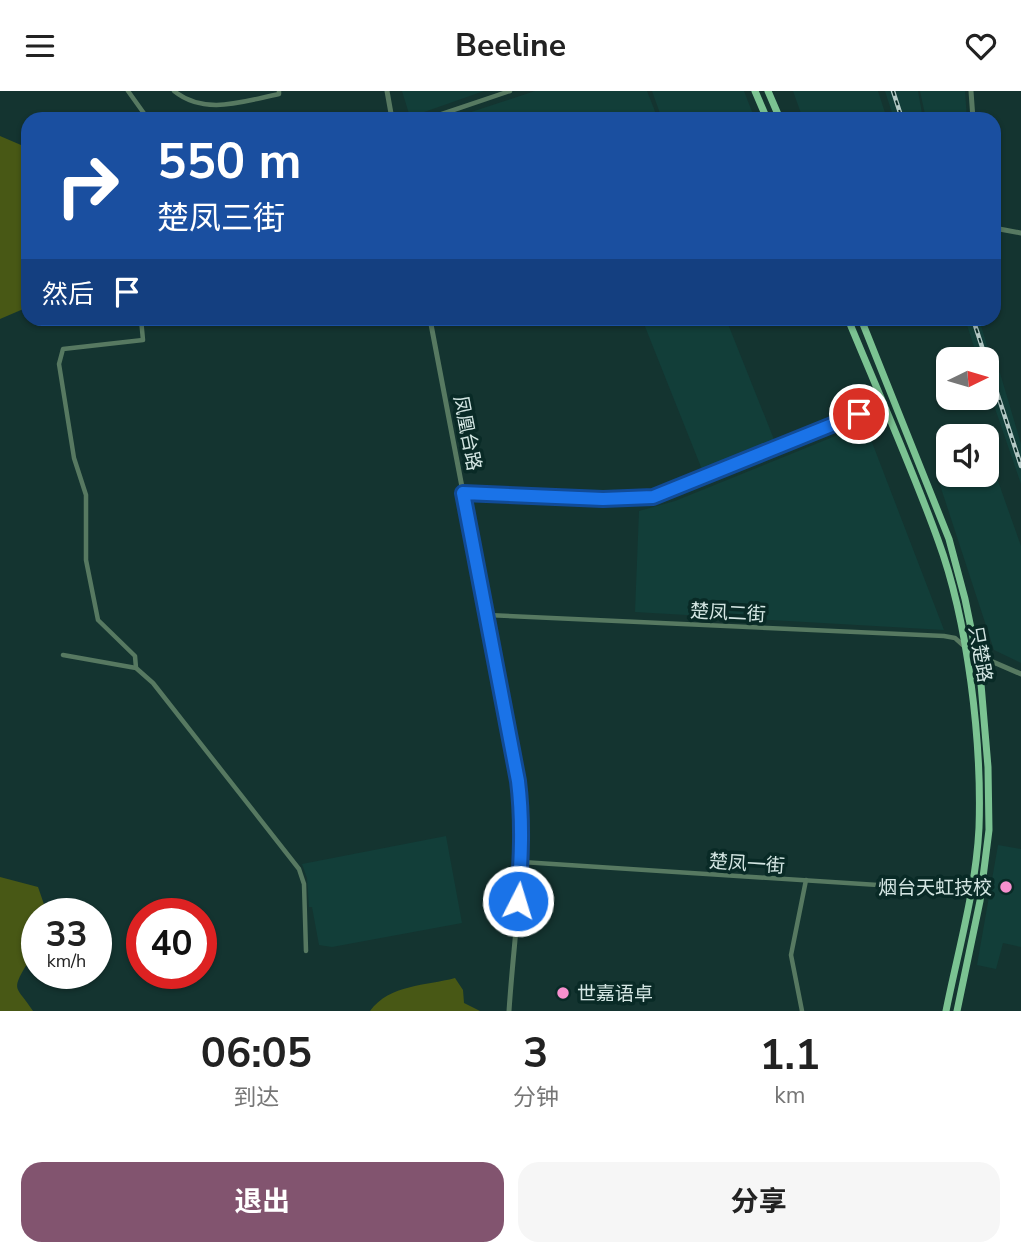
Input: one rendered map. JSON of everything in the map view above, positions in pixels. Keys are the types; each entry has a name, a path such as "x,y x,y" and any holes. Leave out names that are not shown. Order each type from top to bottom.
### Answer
{"main road":[{"path":"755,91 764,112"},
{"path":"768,91 776,112"},
{"name":"只楚路","path":"851,326 939,542 970,673 978,767 979,829 971,891 946,1011"},
{"name":"只楚路","path":"864,326 949,539 977,655 988,767 989,830 980,901 957,1011"}],"street":[{"path":"128,91 143,112"},
{"path":"174,91 189,101 205,105 225,105 279,92"},
{"path":"387,91 391,112"},
{"path":"448,112 510,91"},
{"path":"971,91 972,112"},
{"path":"1001,229 1021,233"},
{"path":"136,668 135,656 98,620 86,560 86,495 74,458 59,364 63,349 143,340 142,326"},
{"name":"凤凰台路","path":"431,326 523,818 522,862 509,1011"},
{"path":"463,493 603,499 653,497 882,405"},
{"name":"楚凤二街","path":"487,615 944,636 955,639 965,647"},
{"path":"965,647 1021,674"},
{"path":"63,655 136,668 153,683 299,869 304,884 306,951"},
{"name":"楚凤一街","path":"522,862 971,891"},
{"path":"802,1011 791,955 806,880"}],"shaded area":[{"path":"402,91 484,91 424,112 408,112"},
{"path":"535,91 647,91 655,112 471,112"},
{"path":"652,91 744,91 752,112 660,112"},
{"path":"793,91 878,91 885,112 800,112"},
{"path":"885,91 918,91 922,112 892,112"},
{"path":"920,91 965,91 966,112 924,112"},
{"path":"645,326 729,326 775,442 703,472"},
{"path":"967,326 981,326 987,347 974,347"},
{"path":"999,372 1021,444 1021,484 996,410 999,410"},
{"path":"865,424 944,630 635,612 639,511 675,501"},
{"path":"999,484 1021,546 1021,663 994,650 941,487 999,487"},
{"path":"446,836 462,923 332,947 319,945 302,864"},
{"name":"烟台天虹技校","path":"998,845 1021,849 1021,947 1003,943 996,969 977,965"}],"green space":[{"path":"0,136 21,145 21,310 0,319"},
{"path":"0,877 38,887 42,898 21,898 21,976 17,985 33,1011 0,1011"},
{"path":"455,978 463,990 464,1003 480,1011 370,1011 378,1002 398,991"}],"railway":[{"path":"893,91 900,112"},
{"path":"975,326 982,347"},
{"path":"999,399 1021,466"}],"place":[{"name":"烟台天虹技校","path":"1006,887"},
{"name":"世嘉语卓","path":"563,993"}],"route":[{"path":"518,901 523,818 463,493 643,499 859,414"}]}
